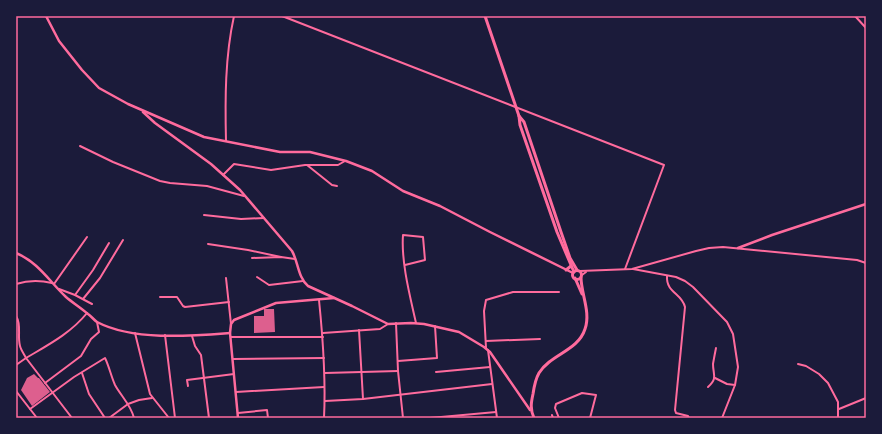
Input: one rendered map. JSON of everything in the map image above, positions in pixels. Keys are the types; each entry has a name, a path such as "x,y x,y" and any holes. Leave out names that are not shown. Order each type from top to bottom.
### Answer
{"main road":[{"path":"485,16 556,232 571,266 577,286 583,295"},
{"path":"519,116 524,122 570,258 581,276 587,314 587,324 583,333 574,345 548,364 540,372 535,383 530,410 534,418"},
{"path":"566,270 571,266"},
{"path":"573,273 579,271"},
{"path":"575,278 578,279 581,276"}],"street":[{"path":"46,16 58,41 99,88 141,110 204,138 280,152 310,152 346,161 372,171 403,191 440,206 573,273"},
{"path":"226,142 225,84 234,16"},
{"path":"282,16 664,165 625,269"},
{"path":"855,16 866,28"},
{"path":"141,110 155,123 211,164 245,196 292,251 303,281 308,286 388,324"},
{"path":"80,146 120,165 160,181 207,186 245,196"},
{"path":"223,175 234,164 271,170 306,165 338,165 346,161"},
{"path":"306,165 332,185 337,186"},
{"path":"738,248 772,235 866,204"},
{"path":"204,215 241,219 264,218"},
{"path":"405,265 425,260 423,237 403,234 405,265 416,323"},
{"path":"54,284 87,237"},
{"path":"84,299 100,278 123,240"},
{"path":"75,295 89,277 109,244"},
{"path":"208,244 296,259"},
{"path":"632,269 709,248 738,248 857,260 866,263"},
{"path":"16,253 35,263 66,297 97,322 120,331 192,336 230,335 323,337"},
{"path":"252,258 281,257"},
{"path":"579,271 586,272 632,269 685,280 693,286 727,322 733,334 738,367 734,385 722,418"},
{"path":"581,276 586,272"},
{"path":"667,276 666,281 669,288 684,302 685,307 675,410 676,413 688,416 689,418"},
{"path":"258,277 269,285 303,281"},
{"path":"226,278 238,418"},
{"path":"16,284 33,280 41,280 54,284"},
{"path":"59,289 84,299 92,304"},
{"path":"497,418 486,342 484,312 486,300 513,292 559,292"},
{"path":"160,297 177,297 185,307 228,302"},
{"path":"231,324 240,316 276,302 334,298"},
{"path":"319,299 323,333 325,373 324,418"},
{"path":"16,365 59,338 78,324 87,313"},
{"path":"16,316 20,324 20,342 26,358 72,418"},
{"path":"45,383 81,356 91,339 99,332 97,322"},
{"path":"396,323 398,371 403,418"},
{"path":"323,333 380,329 388,324 396,323 416,323 459,332 487,349 530,410"},
{"path":"398,361 437,358 435,326"},
{"path":"359,330 363,399"},
{"path":"135,333 150,394 169,418"},
{"path":"166,335 175,418"},
{"path":"192,336 195,346 201,355 209,418"},
{"path":"486,342 540,339"},
{"path":"16,345 20,342"},
{"path":"708,387 714,382 715,378 713,364 716,348"},
{"path":"30,410 52,393 105,358 111,371 112,378 128,404 134,418"},
{"path":"232,359 324,358"},
{"path":"798,364 806,366 819,374 828,383 838,402 838,418"},
{"path":"436,372 490,368"},
{"path":"325,373 398,371"},
{"path":"82,373 89,394 105,418"},
{"path":"188,386 187,380 234,374"},
{"path":"715,378 727,384 734,385"},
{"path":"325,402 492,384"},
{"path":"236,392 324,387"},
{"path":"16,392 37,418"},
{"path":"559,418 555,408 556,404 582,393 596,395 590,418"},
{"path":"109,418 128,404 139,400 152,398"},
{"path":"839,409 866,398"},
{"path":"238,413 267,410 268,418"},
{"path":"430,418 496,412"},
{"path":"472,414 473,418"}],"building":[{"path":"264,309 274,309 275,332 254,333 254,316 264,316"},
{"path":"34,374 50,392 32,406 21,390 27,378"}]}
